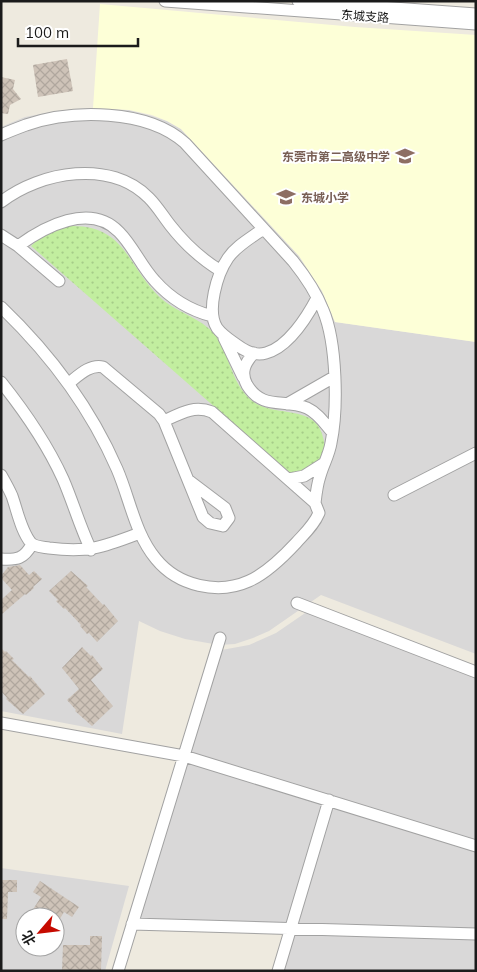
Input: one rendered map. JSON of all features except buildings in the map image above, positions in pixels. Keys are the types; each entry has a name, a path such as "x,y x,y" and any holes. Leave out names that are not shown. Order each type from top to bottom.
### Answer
{"street":[{"name":"东城支路","path":"165,1 476,24"},
{"name":"东城支路","path":"298,1 476,14"},
{"path":"1,135 28,124 74,116 128,117 150,122 176,135 185,143 293,261 308,281 317,298 328,324 332,346 334,377 332,432 329,450 319,477 315,503"},
{"path":"1,202 26,186 47,178 88,175 120,179 131,183 150,199 181,239 197,254 221,271"},
{"path":"18,246 43,230 59,223 87,219 109,224 118,230 154,280 170,295 183,305 197,312 212,316"},
{"path":"263,229 229,256 216,285 212,316 245,380 257,396 266,401 309,409 332,432"},
{"path":"1,235 18,246 59,282"},
{"path":"222,334 244,350 264,354 279,347 298,329 309,314 317,298"},
{"path":"1,307 44,352 69,383 104,440 127,493 140,533 156,559 179,578 196,585 214,588 233,587 250,581 286,554 315,522 319,513 315,503 212,412 198,408 187,410 164,421"},
{"path":"245,380 243,372 245,365 254,353"},
{"path":"69,383 89,368 103,367 164,421 188,480"},
{"path":"288,404 334,377"},
{"path":"1,382 20,405 51,456 63,479 91,550"},
{"path":"394,495 476,453"},
{"path":"289,479 312,472 325,463"},
{"path":"1,475 11,493 26,533 32,544 39,547 91,550 140,533"},
{"path":"1,559 17,559 27,554 32,544"},
{"path":"297,603 476,672"},
{"path":"118,971 220,638"},
{"path":"1,723 184,756 476,846"},
{"path":"278,971 329,800"},
{"path":"132,924 476,934"}],"shaded area":[{"path":"100,4 355,27 476,35 476,342 335,322 322,291 299,256 181,129 152,115 129,110 93,108"},
{"path":"74,109 129,110 167,121 181,129 299,256 322,291 335,322 476,342 476,654 321,595 269,631 235,644 219,645 185,639 160,631 139,621 122,734 1,711 1,127 25,117"},
{"path":"311,609 476,672 476,971 278,971 291,929 132,924 216,651 249,645 276,633"},
{"path":"1,868 129,886 105,971 1,971"}],"green space":[{"path":"70,226 89,228 104,233 115,241 125,251 151,288 163,300 198,320 210,330 224,350 240,387 255,403 266,408 302,415 312,420 320,428 324,441 323,452 318,462 306,471 291,474 31,246 49,233"}],"place":[{"name":"东莞市第二高级中学","path":"405,156"},
{"name":"东城小学","path":"286,197"}]}
